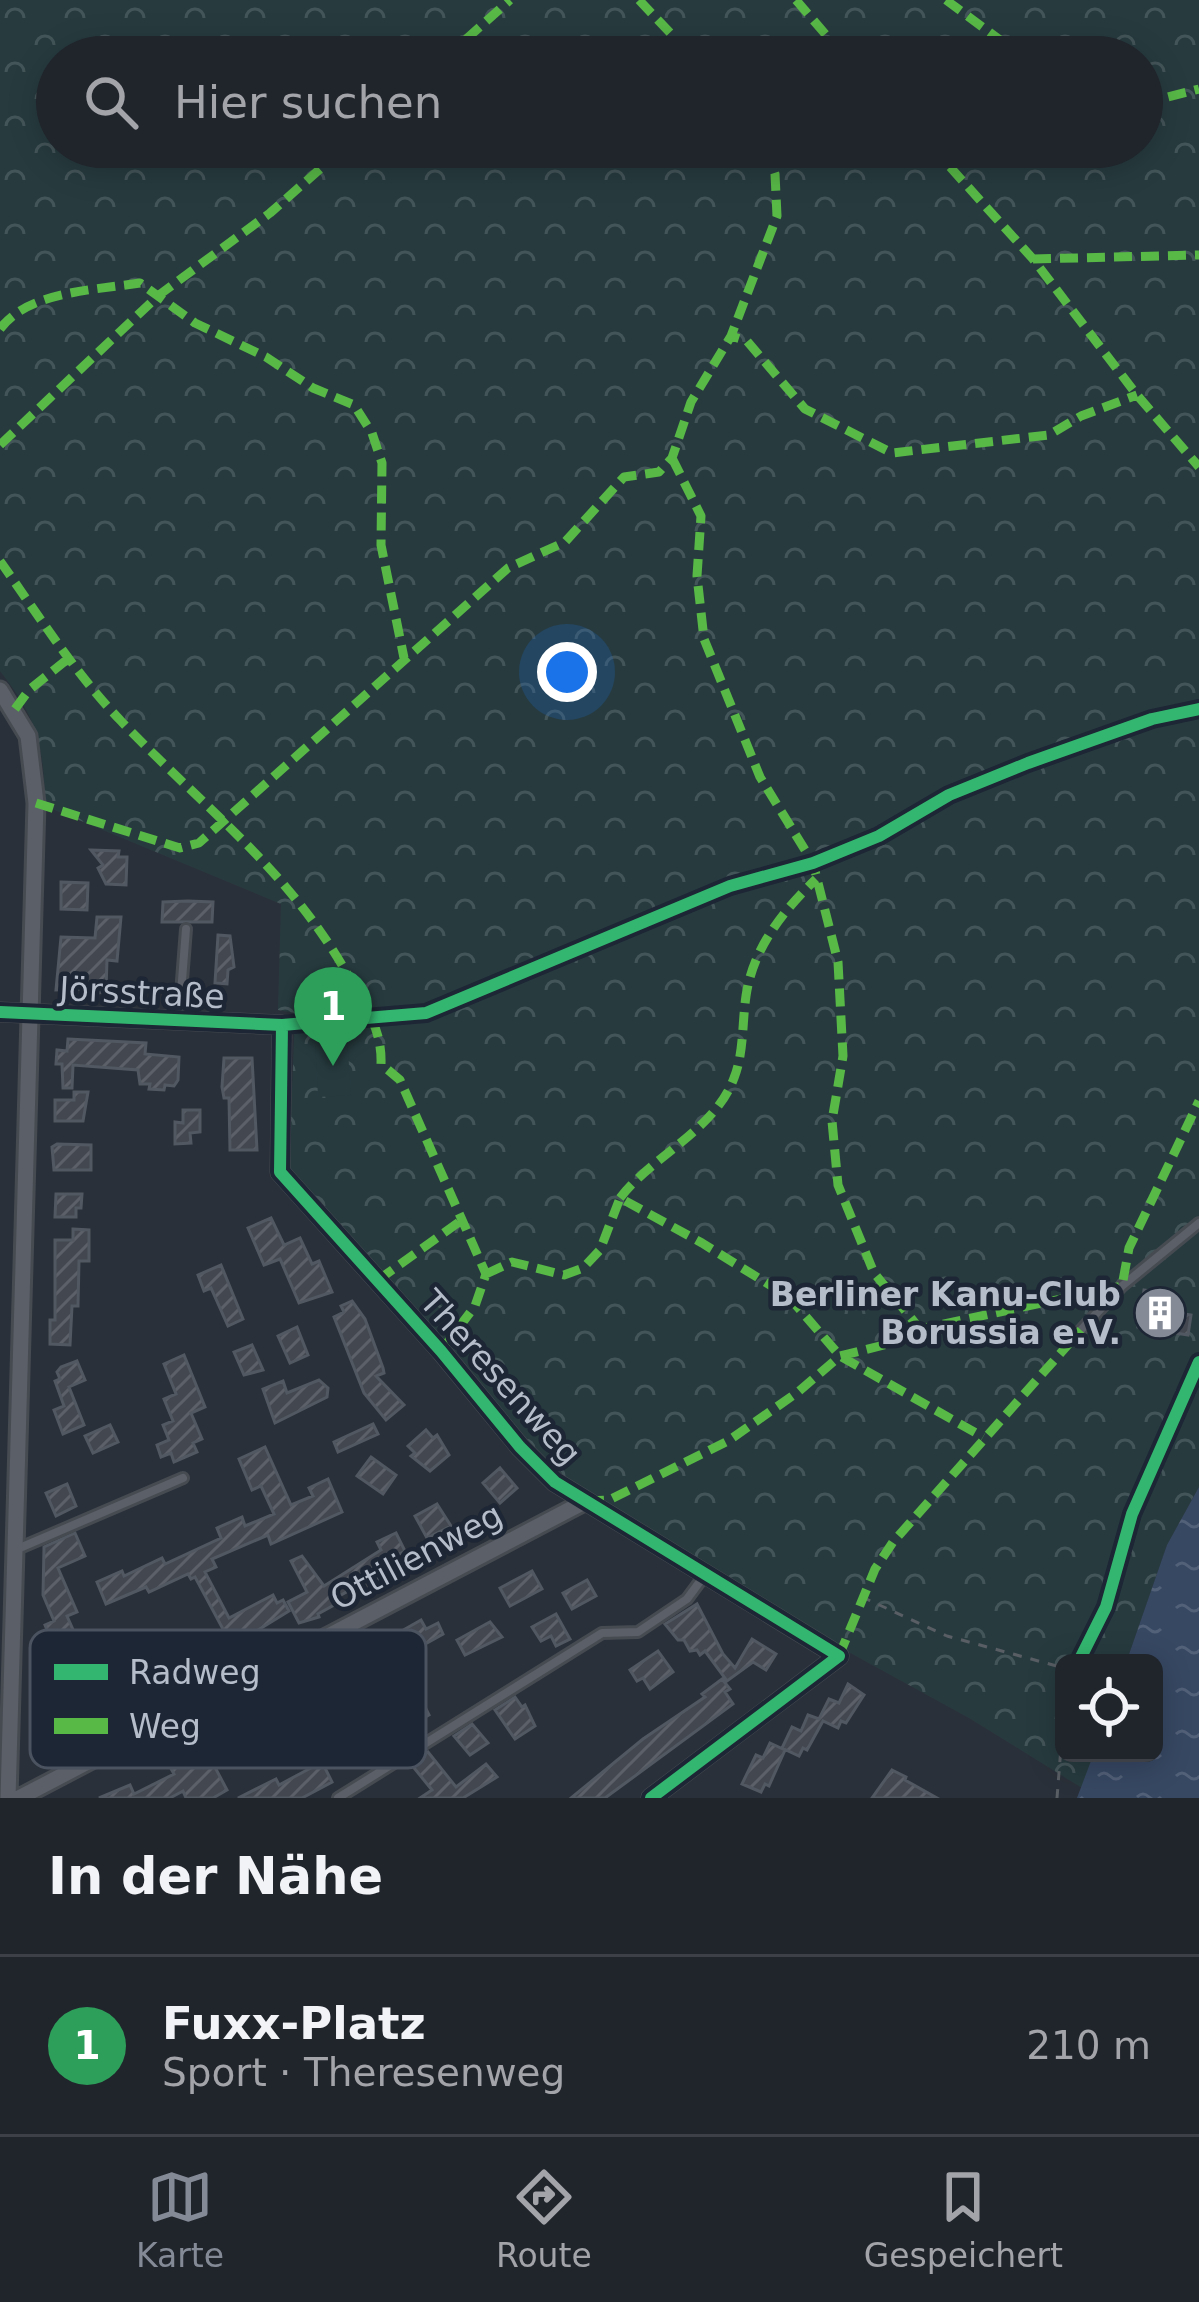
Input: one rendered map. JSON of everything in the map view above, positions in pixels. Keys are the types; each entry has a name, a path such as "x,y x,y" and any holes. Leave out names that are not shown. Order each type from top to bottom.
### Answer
{"street":[{"path":"0,690 28,736 36,803 14,1551 5,1666 8,1798"},
{"name":"Jörsstraße","path":"0,1012 282,1025"},
{"name":"Theresenweg","path":"282,1025 280,1172 520,1447 555,1482 839,1656 651,1798"},
{"name":"Ottilienweg","path":"340,1630 586,1501"},
{"name":"Ottilienweg","path":"19,1798 76,1768"}],"lane":[{"path":"179,1021 186,929"},
{"path":"1082,1330 1122,1286 1199,1223"},
{"path":"14,1551 183,1478"},
{"path":"426,1743 602,1633 638,1632 687,1599 705,1574"},
{"path":"338,1798 386,1768"}],"path":[{"path":"1082,1654 1106,1607 1132,1514 1199,1362"},
{"path":"862,1597 946,1636 1055,1666"},
{"path":"1057,1798 1060,1762"}],"green space":[{"path":"0,0 1199,0 1199,1487 1167,1545 1129,1654 1055,1654 1055,1762 1091,1762 1082,1788 559,1475 289,1171 295,1013 278,1010 281,904 45,806 43,766 31,719 0,671"},
{"path":"347,1036 351,1095 318,1097 315,1038"}],"water":[{"path":"1199,1487 1199,1798 1077,1798 1091,1762 1163,1762 1163,1654 1129,1654 1167,1545"}],"building":[{"path":"91,850 119,851 118,857 127,857 126,885 106,884 98,868 103,865"},
{"path":"61,882 88,883 87,910 61,909"},
{"path":"163,902 213,902 212,922 162,922"},
{"path":"97,917 121,917 117,961 107,960 106,990 94,995 89,989 56,990 61,937 95,938"},
{"path":"218,935 230,936 234,967 228,970 227,984 215,983"},
{"path":"68,1039 146,1043 145,1054 179,1057 178,1080 164,1090 149,1089 150,1084 140,1084 138,1070 73,1065 72,1088 63,1088 57,1050 67,1051"},
{"path":"224,1058 252,1058 257,1150 230,1150 229,1098 224,1098 222,1087"},
{"path":"74,1092 88,1092 83,1121 55,1121 55,1100 74,1100"},
{"path":"183,1110 200,1110 200,1132 190,1133 191,1143 175,1144 175,1122 183,1123"},
{"path":"91,1145 91,1170 54,1170 52,1147"},
{"path":"56,1194 82,1194 76,1217 55,1217"},
{"path":"271,1218 284,1245 300,1238 312,1264 319,1261 332,1292 299,1303 280,1259 264,1265 248,1228"},
{"path":"73,1229 89,1230 89,1261 79,1261 78,1306 72,1306 70,1345 50,1344 50,1320 55,1320 55,1240 73,1240"},
{"path":"221,1265 243,1319 228,1326 211,1288 204,1291 198,1275"},
{"name":"Berliner Kanu-Club Borussia e.V.","path":"1144,1290 1158,1292 1157,1299 1173,1301 1171,1312 1191,1315 1188,1335 1138,1327"},
{"path":"352,1301 365,1319 383,1368 384,1373 376,1376 404,1405 386,1420 364,1393 334,1317"},
{"path":"297,1327 308,1355 290,1363 278,1336"},
{"path":"252,1345 263,1370 244,1375 234,1352"},
{"path":"184,1355 205,1407 191,1413 202,1439 193,1443 197,1452 174,1462 171,1453 161,1457 157,1445 169,1440 163,1425 173,1421 164,1399 176,1394 164,1364"},
{"path":"77,1361 85,1380 69,1387 84,1425 63,1434 54,1410 64,1406 55,1381 60,1379 61,1367"},
{"path":"319,1380 328,1388 327,1397 275,1423 263,1389 283,1381 287,1393"},
{"path":"373,1424 378,1434 338,1452 334,1442"},
{"path":"110,1425 118,1442 93,1453 85,1436"},
{"path":"426,1430 433,1438 437,1435 449,1455 430,1471 411,1456 415,1453 408,1446"},
{"path":"265,1447 291,1505 313,1496 309,1488 328,1479 342,1512 271,1544 268,1535 212,1559 216,1567 205,1572 229,1618 273,1595 289,1611 258,1630 223,1630 195,1577 188,1574 106,1604 97,1582 122,1571 124,1576 162,1558 165,1564 221,1538 217,1528 242,1517 245,1526 274,1514 261,1486 252,1490 239,1459"},
{"path":"371,1457 396,1475 383,1494 357,1476"},
{"path":"500,1468 517,1488 500,1503 483,1483"},
{"path":"67,1484 76,1506 56,1516 46,1493"},
{"path":"437,1504 451,1526 427,1538 415,1516"},
{"path":"75,1533 85,1556 58,1568 77,1612 67,1616 73,1630 47,1630 45,1625 54,1621 43,1595 44,1547"},
{"path":"396,1533 405,1551 372,1568 378,1579 371,1583 374,1588 363,1593 352,1589 332,1600 334,1605 319,1617 299,1623 288,1602 307,1592 291,1561 302,1556 324,1586 381,1550 377,1542"},
{"path":"532,1571 542,1589 510,1606 500,1588"},
{"path":"587,1580 596,1596 572,1609 563,1593"},
{"path":"697,1604 735,1668 752,1639 776,1654 766,1670 753,1662 727,1681 705,1651 700,1655 690,1651 684,1640 678,1640 665,1624"},
{"path":"556,1614 570,1639 556,1646 551,1636 541,1641 532,1627"},
{"path":"421,1620 426,1629 438,1623 443,1634 426,1644 426,1630 403,1630"},
{"path":"490,1622 502,1637 465,1655 457,1640"},
{"path":"658,1651 673,1672 650,1689 630,1670"},
{"path":"722,1679 733,1704 605,1798 571,1798 643,1739 705,1697 702,1694"},
{"path":"848,1684 864,1695 846,1723 841,1721 838,1728 823,1721 799,1756 782,1748 792,1727 801,1731 808,1715 819,1719 829,1699 839,1703"},
{"path":"515,1697 525,1705 535,1726 515,1739 495,1710"},
{"path":"472,1724 488,1743 470,1755 454,1736"},
{"path":"770,1743 785,1750 769,1786 765,1784 761,1792 742,1784 756,1755 763,1758"},
{"path":"426,1753 456,1787 486,1764 497,1777 463,1798 420,1798 432,1790 414,1768 426,1768"},
{"path":"171,1768 215,1768 227,1790 213,1798 186,1798 183,1791 170,1798 99,1798 130,1785 134,1794 174,1774"},
{"path":"311,1768 325,1768 332,1782 302,1798 238,1798 276,1779 279,1785"},
{"path":"892,1770 905,1780 937,1798 872,1798"}],"marked path":[{"path":"470,36 510,0"},
{"path":"639,0 673,36"},
{"path":"796,0 827,36"},
{"path":"946,0 995,36"},
{"path":"1163,98 1199,89"},
{"path":"0,445 159,295 270,213 321,168"},
{"path":"773,168 777,216 731,336 747,341 805,409 892,453 1049,435 1081,416 1137,395"},
{"path":"951,168 1033,259 1199,467"},
{"path":"1033,259 1199,255"},
{"path":"0,329 12,316 45,300 140,283 195,323 266,357 313,388 354,405 372,433 382,463 381,545 404,658"},
{"path":"36,803 180,848 199,843 508,568 565,542 624,477 659,472 672,458 691,402 731,336"},
{"path":"672,458 701,516 697,576 704,639 760,777 813,863 838,962 843,1056 832,1121 838,1185 874,1273 920,1329"},
{"path":"0,561 104,703 248,846 305,910 360,997 377,1034 381,1064 400,1080 486,1274 475,1306 441,1351"},
{"path":"15,709 29,690 69,658"},
{"path":"620,1198 698,1128 725,1096 740,1058 746,996 755,962 781,917 816,879"},
{"path":"586,1501 609,1500 728,1441 840,1356 884,1345 920,1329 1122,1286 1129,1248 1199,1101"},
{"path":"486,1274 512,1262 564,1275 583,1268 600,1250 620,1198 789,1297 840,1356 983,1437"},
{"path":"378,1280 462,1220"},
{"path":"839,1656 875,1569 893,1542 1081,1330"}],"cycle path":[{"path":"0,1012 282,1025 426,1013 730,886 813,863 879,836 949,795 1028,763 1152,719 1199,709"},
{"path":"282,1025 280,1172 441,1351 520,1447 555,1482 839,1656 651,1798"},
{"path":"1082,1654 1106,1607 1132,1514 1199,1362"}],"place":[{"name":"Fuxx-Platz","path":"333,1066"},
{"name":"Berliner Kanu-Club Borussia e.V.","path":"1160,1313"}]}
